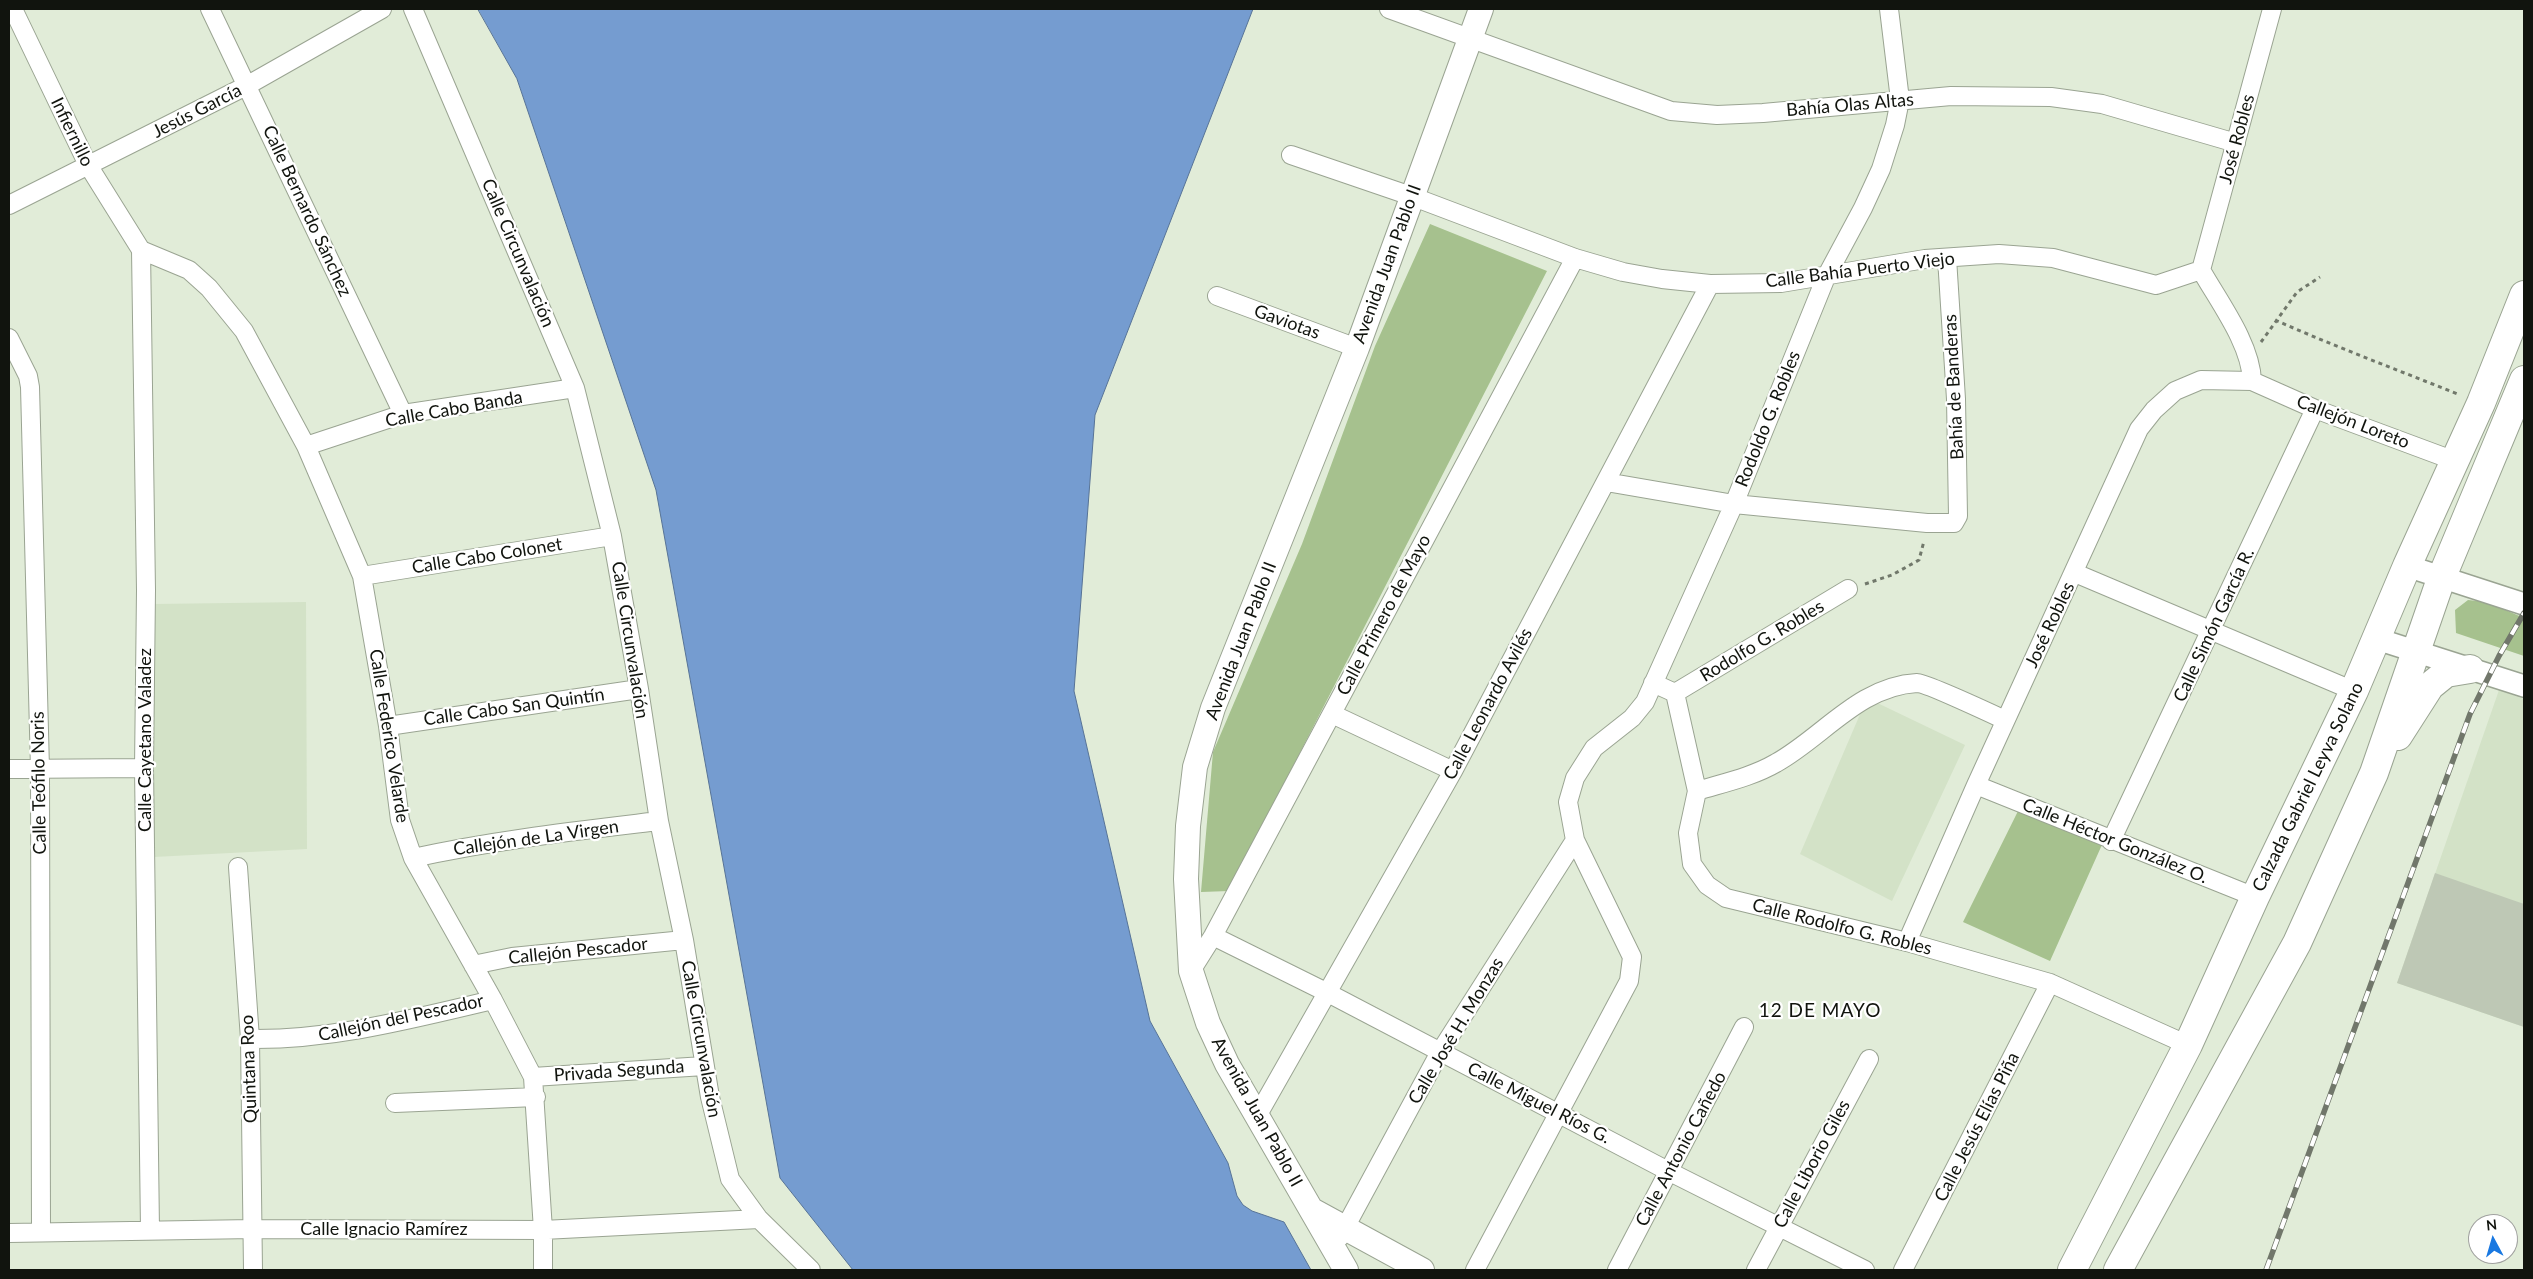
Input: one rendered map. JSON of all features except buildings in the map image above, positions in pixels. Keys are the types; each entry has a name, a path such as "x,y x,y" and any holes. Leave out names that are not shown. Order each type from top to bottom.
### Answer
{"main road":[{"name":"Avenida Juan Pablo II","path":"1346,1270 1340,1238 1311,1209 1226,1064 1208,1023 1191,971 1186,879 1188,826 1195,767 1213,708 1357,348 1411,196 1481,9"},
{"name":"Calzada Gabriel Leyva Solano","path":"2072,1270 2188,1045 2255,897 2354,691 2378,639 2407,566 2481,403 2524,295"},
{"path":"2118,1270 2297,943 2374,773 2440,578 2524,380"},
{"path":"2374,773 2430,686 2446,673 2470,669"},
{"path":"1340,1238 1422,1270"}],"street":[{"name":"Infiernillo","path":"13,9 88,165 141,250"},
{"name":"Calle Bernardo Sánchez","path":"210,9 403,414"},
{"name":"Jesús García","path":"9,205 248,86 382,9"},
{"name":"Calle Circunvalación","path":"413,9 575,388 612,536 639,689 659,821 684,940 704,1066 730,1179 759,1219 811,1270"},
{"name":"Bahía Olas Altas","path":"1390,9 1470,40 1672,111 1717,115 1763,113 1951,96 2051,97 2102,104 2236,143"},
{"name":"Rodoldo G. Robles","path":"1576,840 1568,802 1575,778 1594,748 1632,718 1645,702 1734,504 1826,277 1863,208 1881,169 1895,125 1900,100 1889,9"},
{"name":"José Robles","path":"2202,270 2272,9"},
{"name":"Calle Bahía Puerto Viejo","path":"1291,155 1411,196 1576,258 1623,272 1710,284 1781,283 1826,277 1878,266 1999,254 2053,258 2156,285 2202,270"},
{"name":"Calle Federico Velarde","path":"141,250 189,270 209,288 244,331 306,446 362,576 388,726 400,820 413,858 493,1000 533,1077 536,1097 543,1230 543,1270"},
{"name":"Calle Cayetano Valadez","path":"141,250 146,590 144,768 150,1230"},
{"name":"Calle Primero de Mayo","path":"1191,971 1213,936 1576,258"},
{"name":"Bahía de Banderas","path":"1926,523 1950,524 1957,520 1958,516 1956,399 1947,258"},
{"path":"2202,270 2250,359 2252,381"},
{"name":"Calle Leonardo Avilés","path":"1256,1118 1453,771 1710,284"},
{"name":"Gaviotas","path":"1217,296 1357,348"},
{"name":"Calle Teófilo Noris","path":"9,338 28,376 30,388 40,768 41,1232"},
{"name":"José Robles","path":"1908,942 1976,784 2075,573 2139,429 2154,410 2175,391 2201,380 2252,381"},
{"name":"Callejón Loreto","path":"2252,381 2315,409 2455,460"},
{"name":"Calle Cabo Banda","path":"306,446 403,414 575,388"},
{"name":"Calle Simón García R.","path":"2112,841 2315,409"},
{"path":"1606,482 1734,504 1926,523"},
{"name":"Calle Cabo Colonet","path":"362,576 612,536"},
{"path":"2407,566 2524,604"},
{"path":"2075,573 2354,691"},
{"name":"Rodolfo G. Robles","path":"1675,693 1848,589"},
{"path":"2378,639 2524,686"},
{"path":"1653,683 1675,693"},
{"path":"1697,791 1752,774 1776,764 1867,698 1903,686 1919,683 2005,720"},
{"name":"Calle Cabo San Quintín","path":"388,726 639,689"},
{"name":"Calle Rodolfo G. Robles","path":"1675,693 1697,791 1688,833 1692,864 1707,885 1726,898 1908,942 2050,983 2188,1045"},
{"path":"1332,714 1453,771"},
{"path":"9,770 40,768 144,768"},
{"name":"Calle Héctor González O.","path":"1976,784 2112,841 2255,897"},
{"name":"Callejón de La Virgen","path":"413,858 522,838 659,821"},
{"path":"1475,1270 1630,981 1632,957 1576,840"},
{"name":"Calle José H. Monzas","path":"1340,1238 1440,1052 1576,840"},
{"name":"Quintana Roo","path":"238,867 250,1039 253,1270"},
{"name":"Calle Miguel Ríos G.","path":"1213,936 1328,993 1670,1172 1864,1270"},
{"name":"Callejón Pescador","path":"473,965 512,956 684,940"},
{"name":"Calle Jesús Elías Piña","path":"1903,1270 2050,983"},
{"name":"Callejón del Pescador","path":"250,1039 284,1039 333,1035 493,1000"},
{"name":"Calle Antonio Cañedo","path":"1617,1270 1670,1172 1744,1026"},
{"name":"Calle Liborio Giles","path":"1756,1270 1869,1059"},
{"name":"Privada Segunda","path":"533,1077 704,1066"},
{"name":"Privada Segunda","path":"395,1103 536,1097"},
{"name":"Calle Ignacio Ramírez","path":"9,1233 252,1229 543,1230 759,1219"}],"path":[{"path":"2250,359 2297,292 2320,277"},
{"path":"2276,320 2330,344 2392,366 2481,403"},
{"path":"1848,589 1892,575 1919,560 1922,554 1926,523"}],"shaded area":[{"path":"306,602 307,849 154,857 154,604"},
{"path":"2499,690 2524,699 2524,1027 2397,983"},
{"path":"1867,698 1965,745 1892,901 1800,854"}],"green space":[{"path":"1430,224 1547,271 1229,891 1201,892 1213,752 1302,544 1375,346"},
{"path":"2468,600 2487,602 2524,618 2524,656 2456,633 2455,610"},
{"path":"2022,803 2105,838 2050,961 1963,922"}],"water":[{"path":"478,9 1253,9 1095,415 1074,691 1150,1021 1228,1163 1237,1196 1243,1205 1252,1211 1284,1222 1311,1270 853,1270 780,1178 656,490 517,79"}],"railway":[{"path":"2266,1270 2470,714 2499,656 2524,613"}],"district":[{"name":"12 DE MAYO","path":"1820,1011"}]}
